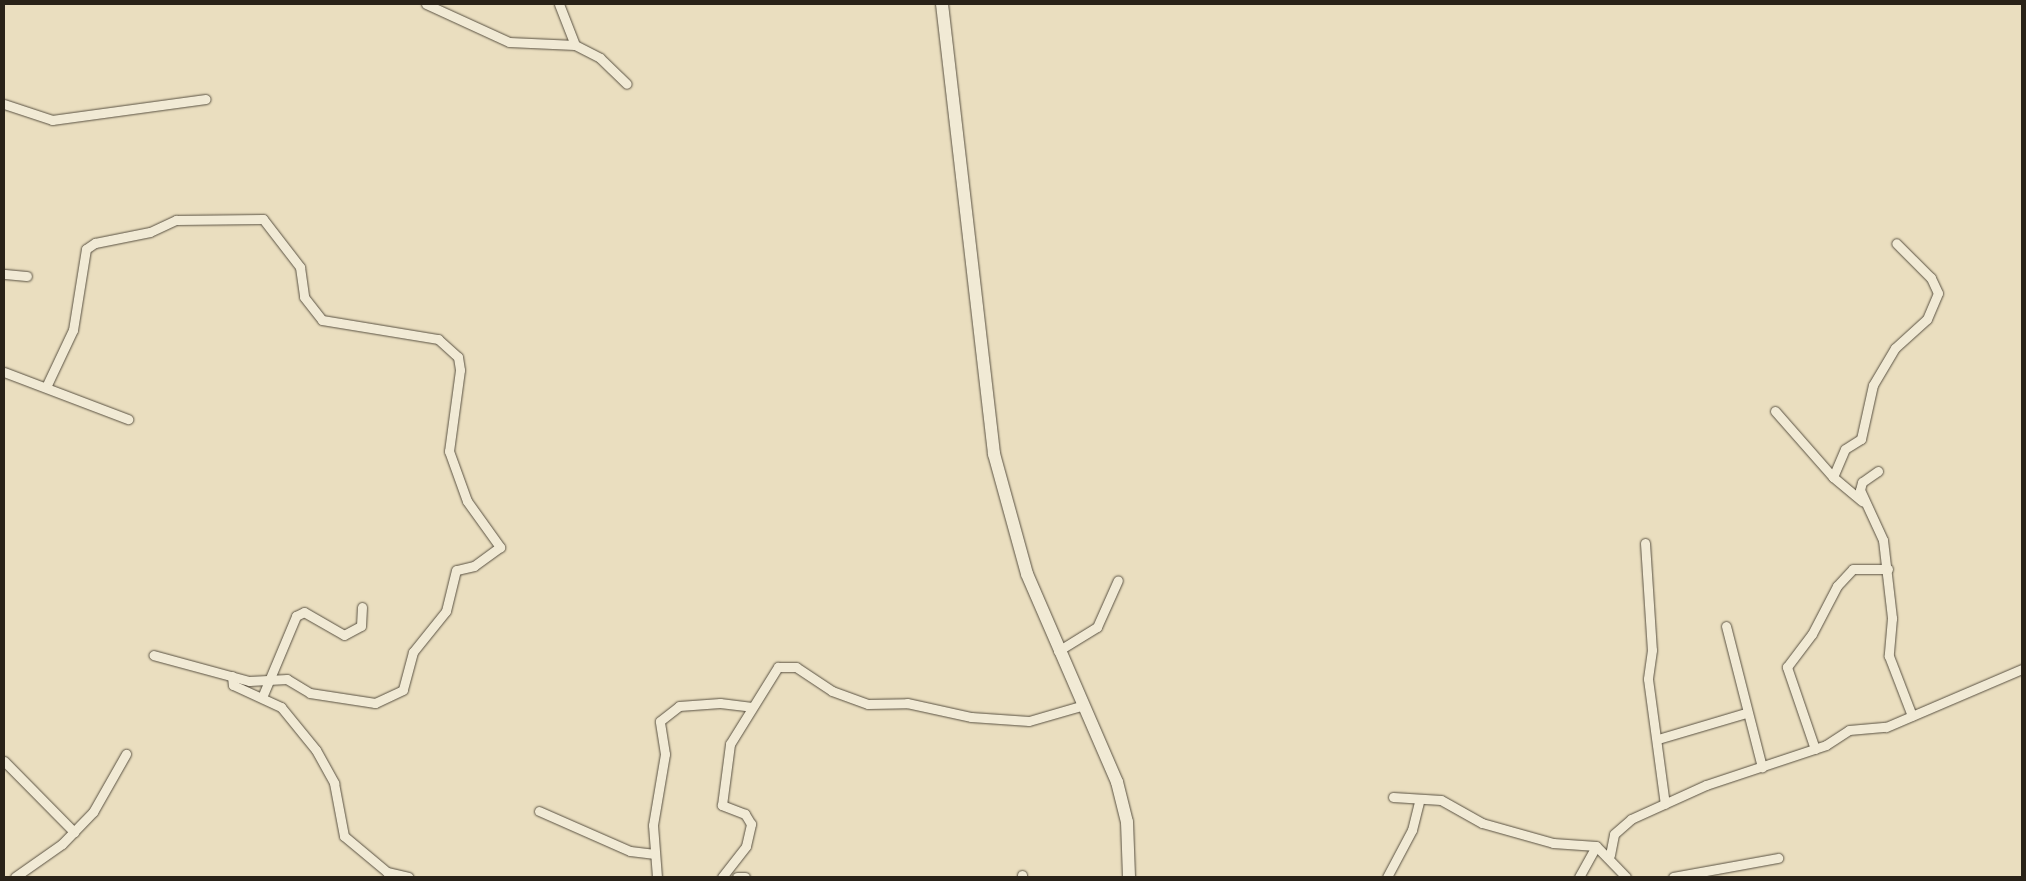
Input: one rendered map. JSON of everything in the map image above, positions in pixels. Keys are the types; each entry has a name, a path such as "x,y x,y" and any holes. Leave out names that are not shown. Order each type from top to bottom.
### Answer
{"main road":[{"path":"942,4 987,415 1008,512 1058,651 1084,705 1117,782 1127,822 1129,877"}],"street":[{"path":"426,4 509,42 575,46 600,58 627,84"},
{"path":"559,4 575,46"},
{"path":"4,104 52,120 206,99"},
{"path":"46,387 73,330 86,249 95,242 150,232 176,220 262,220 300,267 304,297 322,320 399,330 449,345 460,370 450,451 455,473 467,501 500,547 474,566 456,570 446,611 413,652 403,690 374,703 310,693 287,679 270,682 232,676 153,655"},
{"path":"1833,477 1845,449 1861,439 1872,385 1895,348 1927,319 1938,293 1931,278 1896,243"},
{"path":"4,274 27,276"},
{"path":"4,372 128,419"},
{"path":"1775,411 1833,477 1862,501 1883,540 1888,570 1889,656 1912,716"},
{"path":"1862,501 1862,482 1878,471"},
{"path":"1645,543 1652,650 1648,679 1658,739 1665,804"},
{"path":"1815,749 1787,667 1812,634 1837,586 1853,569 1888,570"},
{"path":"1058,651 1097,627 1118,580"},
{"path":"263,696 296,616 304,612 344,635 360,626 362,607"},
{"path":"1726,626 1746,714 1762,767"},
{"path":"722,877 746,846 751,824 745,814 722,804 730,744 769,678 778,667 788,665 832,691 868,704 907,703 1008,722 1084,705"},
{"path":"1610,855 1618,828 1665,804 1815,749 1849,730 1886,727 2022,668"},
{"path":"232,676 233,685 263,696 291,716 326,766 344,836 387,872 408,877"},
{"path":"657,877 653,825 665,754 660,730 664,715 679,706 720,703 752,707"},
{"path":"1658,739 1746,714"},
{"path":"15,877 74,832 103,798 126,754"},
{"path":"4,761 74,832"},
{"path":"1393,797 1458,806 1482,823 1514,834 1563,845 1596,846 1610,855 1626,877"},
{"path":"1387,877 1412,830 1419,802"},
{"path":"539,811 630,851 655,854"},
{"path":"1580,877 1596,846"},
{"path":"1673,877 1778,858"},
{"path":"737,877 745,877"}]}
